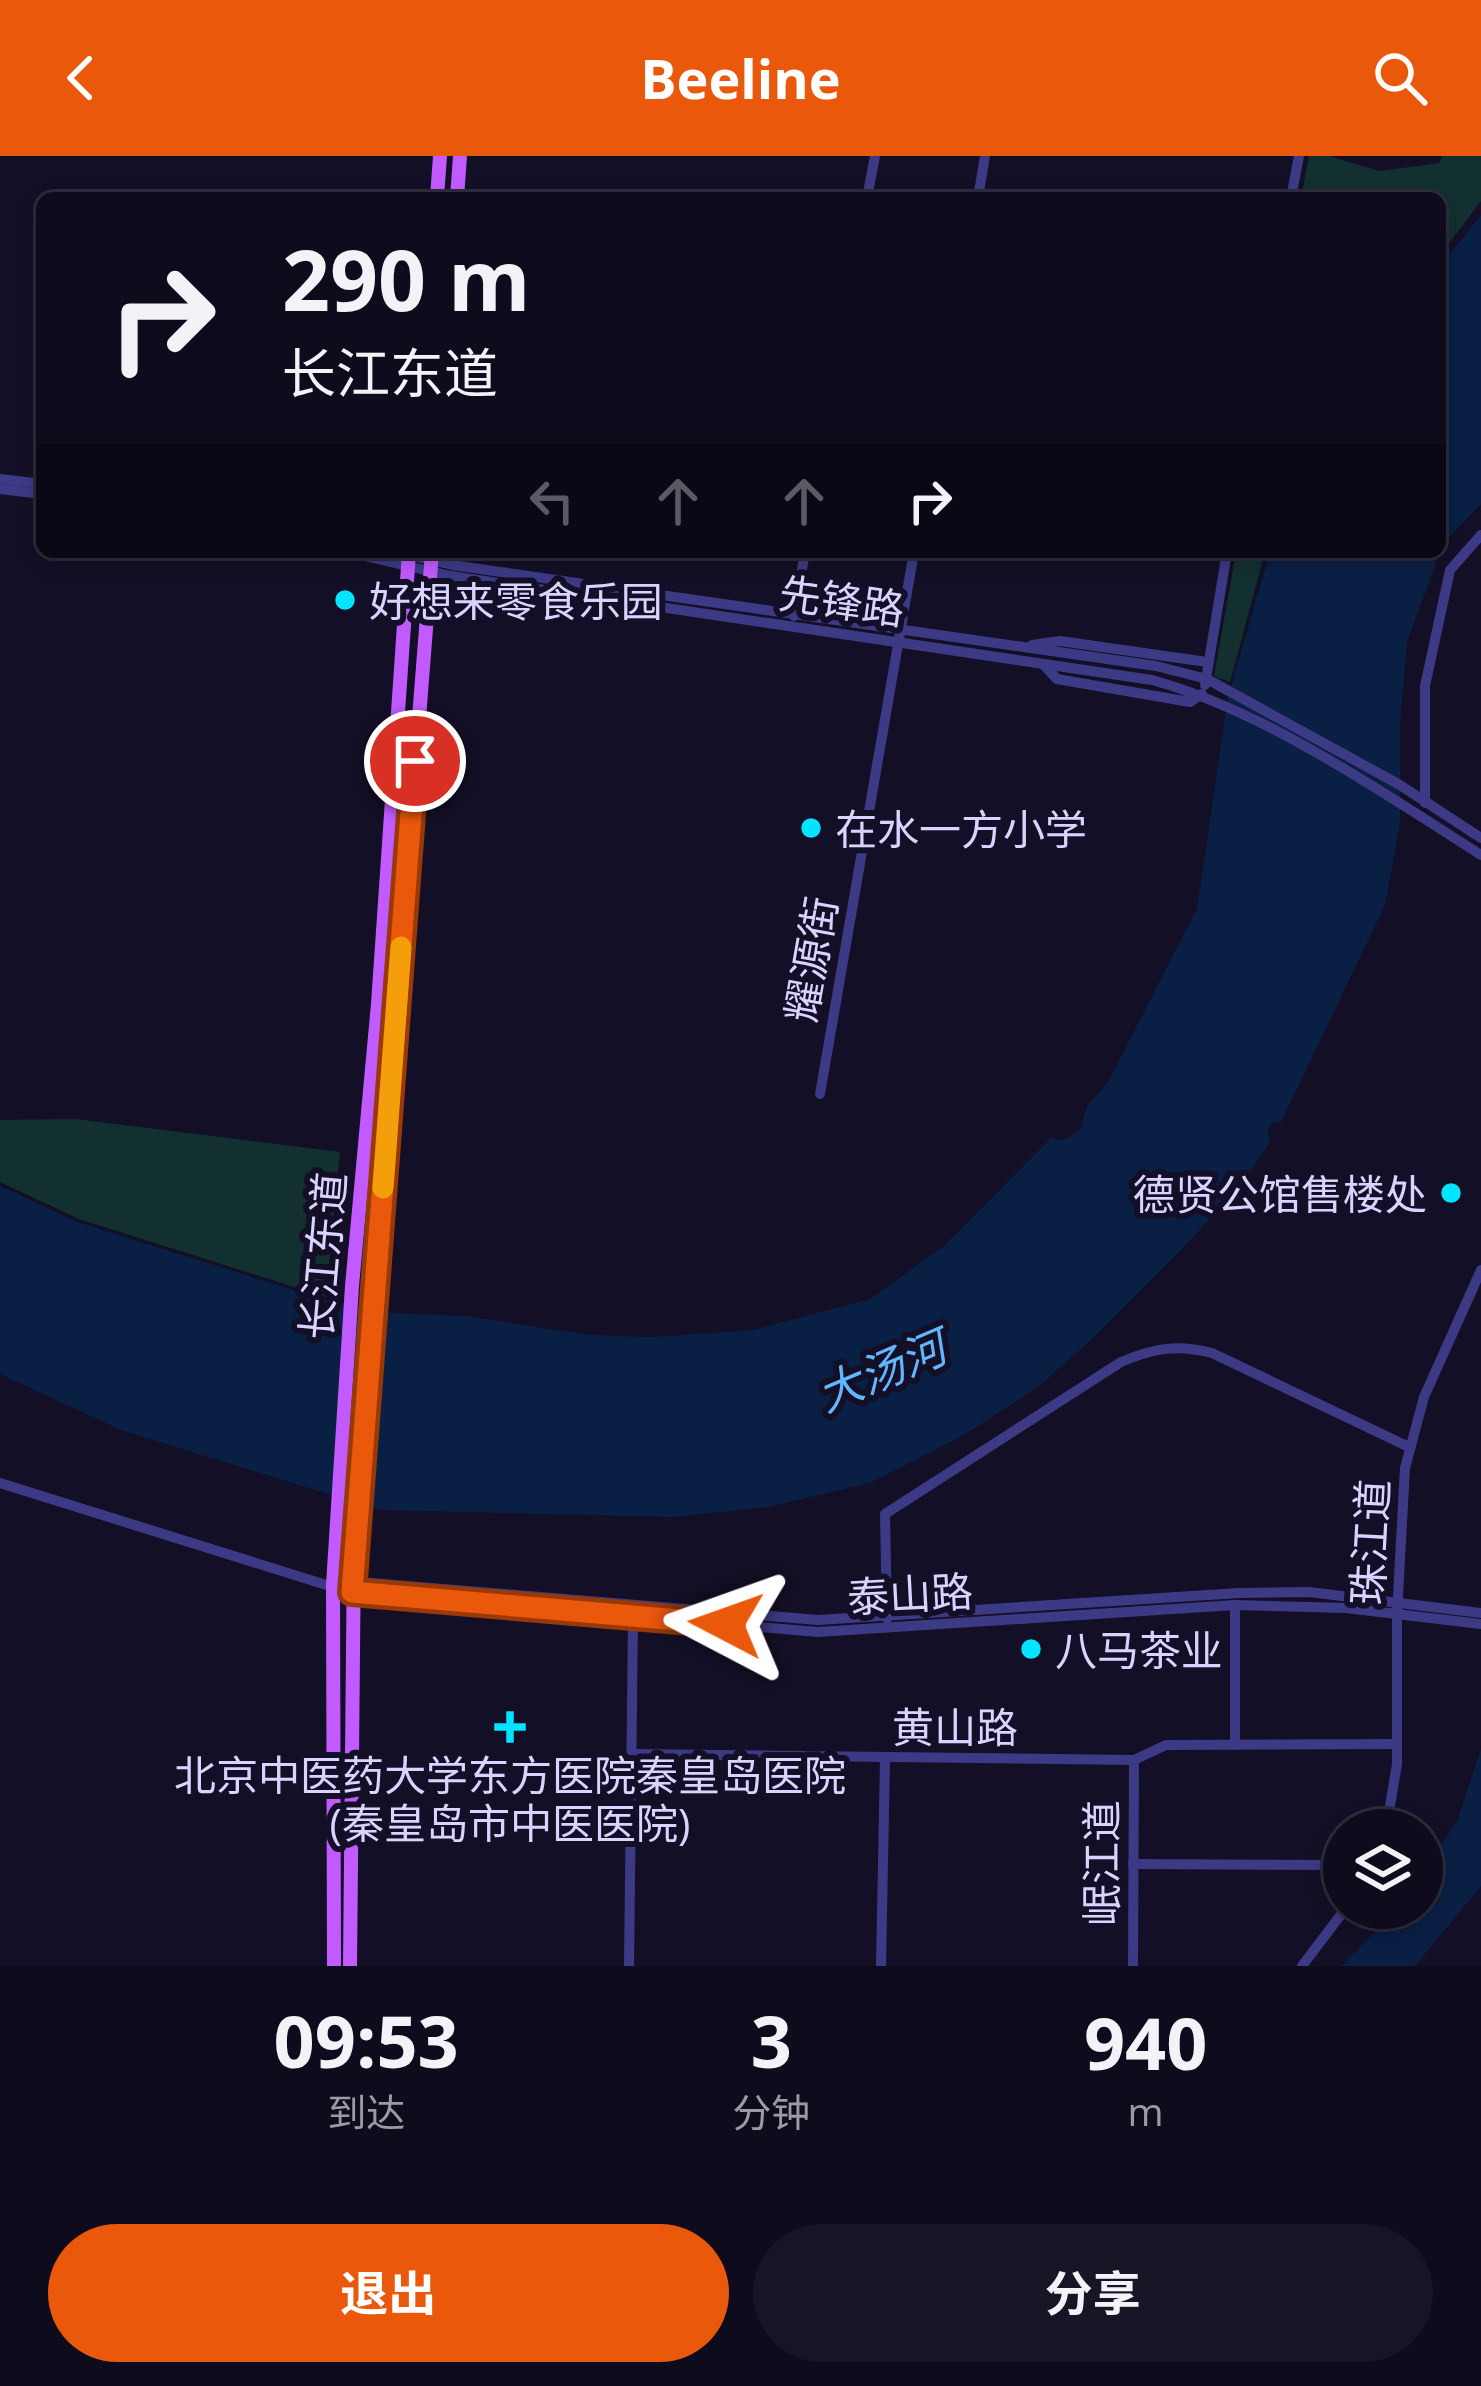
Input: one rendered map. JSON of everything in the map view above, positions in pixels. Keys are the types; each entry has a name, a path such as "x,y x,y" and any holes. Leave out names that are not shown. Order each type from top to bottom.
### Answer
{"main road":[{"path":"437,192 440,156"},
{"path":"457,192 460,156"},
{"name":"长江东道","path":"334,1966 333,1585 352,1286 378,1004 406,558"},
{"name":"长江东道","path":"350,1966 357,1515 431,561"}],"street":[{"path":"868,192 874,156"},
{"path":"979,192 985,156"},
{"path":"1292,192 1299,156"},
{"path":"0,479 36,483"},
{"path":"0,489 36,493"},
{"path":"1424,819 1425,686 1450,570 1481,536"},
{"path":"794,620 805,558"},
{"name":"耀源街","path":"820,1094 913,558"},
{"path":"1202,694 1226,558"},
{"name":"先锋路","path":"431,561 1152,680 1202,694 1481,855"},
{"path":"899,635 1156,666 1207,679 1481,838"},
{"path":"1016,647 1060,641 1207,662"},
{"name":"珠江道","path":"1390,1809 1397,1744 1400,1516 1409,1447 1434,1372 1481,1270"},
{"path":"888,1622 885,1514 1121,1362 1155,1348 1183,1346 1212,1353 1409,1447"},
{"name":"泰山路","path":"0,1483 333,1585 633,1618 818,1631 888,1622 1234,1605 1397,1608 1481,1624"},
{"path":"353,1586 888,1622 1239,1593 1310,1592 1397,1608 1481,1613"},
{"path":"1234,1605 1235,1744"},
{"path":"629,1966 633,1618"},
{"name":"黄山路","path":"632,1754 1134,1760 1166,1745 1397,1744"},
{"path":"881,1966 885,1758"},
{"name":"岷江道","path":"1133,1966 1134,1760"},
{"path":"1133,1864 1323,1864"},
{"path":"1302,1966 1330,1929"}],"green space":[{"path":"1309,156 1329,156 1379,171 1440,163 1442,156 1481,156 1481,201 1446,247 1446,192 1302,192"},
{"path":"1235,558 1263,558 1230,682 1214,676"},
{"path":"75,1119 340,1152 326,1297 79,1219 0,1182 0,1120"}],"water":[{"path":"1481,215 1481,504 1446,540 1446,259"},
{"name":"大汤河","path":"1268,558 1438,558 1407,642 1400,722 1400,823 1385,905 1281,1122 1267,1131 1270,1142 1244,1182 1092,1339 1037,1388 964,1435 870,1483 768,1507 673,1517 380,1510 121,1430 0,1374 0,1186 77,1222 322,1299 392,1313 467,1316 589,1335 652,1337 754,1330 870,1299 944,1246 1051,1138 1064,1140 1080,1130 1087,1106 1108,1082 1197,909 1228,697"},
{"path":"1481,1749 1481,1886 1415,1966 1341,1966 1377,1929 1443,1929 1443,1841 1457,1822"}],"slow traffic":[{"path":"383,1188 401,947"}],"place":[{"name":"好想来零食乐园","path":"345,600"},
{"name":"在水一方小学","path":"811,828"},
{"name":"德贤公馆售楼处","path":"1451,1193"},
{"name":"八马茶业","path":"1031,1649"},
{"name":"北京中医药大学东方医院秦皇岛医院 (秦皇岛市中医医院)","path":"510,1727"}],"route":[{"path":"415,761 352,1592 726,1624"}]}
